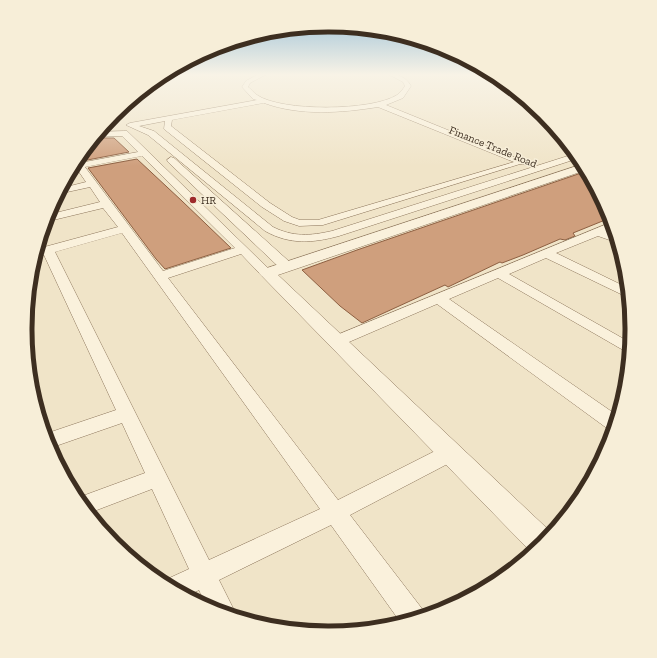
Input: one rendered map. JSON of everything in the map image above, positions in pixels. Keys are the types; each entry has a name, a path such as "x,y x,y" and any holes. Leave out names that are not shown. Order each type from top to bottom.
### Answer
{"street":[{"path":"108,132 235,105"},
{"path":"110,130 235,105"},
{"path":"274,105 322,110 380,105 541,174 558,176 578,170"},
{"name":"Finance Trade Road","path":"367,107 510,166"},
{"path":"169,118 167,127 266,205 288,219 299,223 319,223 510,166 524,167"},
{"path":"127,127 124,133 242,250 277,270 325,254 541,174 571,159"},
{"path":"127,127 159,139 234,201 279,235 290,239 318,238 524,167 538,158"},
{"path":"127,127 137,132 169,158 277,270 337,341 538,539"},
{"path":"81,166 144,153"},
{"path":"79,170 92,184 410,614"},
{"path":"68,189 92,184"},
{"path":"55,216 106,204"},
{"path":"337,341 607,228"},
{"path":"125,230 42,252 126,414 218,604"},
{"path":"598,231 610,237"},
{"path":"318,238 325,254"},
{"path":"160,276 242,250"},
{"path":"546,253 622,291"},
{"path":"498,273 624,346"},
{"path":"438,298 610,421"},
{"path":"54,439 126,414"},
{"path":"180,586 336,512 450,453"},
{"path":"89,504 157,478"}],"building":[{"path":"103,138 114,138 129,152 85,161"},
{"path":"137,159 231,248 165,269 88,168"},
{"path":"580,173 594,198 604,221 573,233 575,236 565,240 560,239 523,255 502,263 500,262 448,287 445,285 362,323 340,306 302,270"}],"place":[{"name":"HR","path":"193,200"}]}
